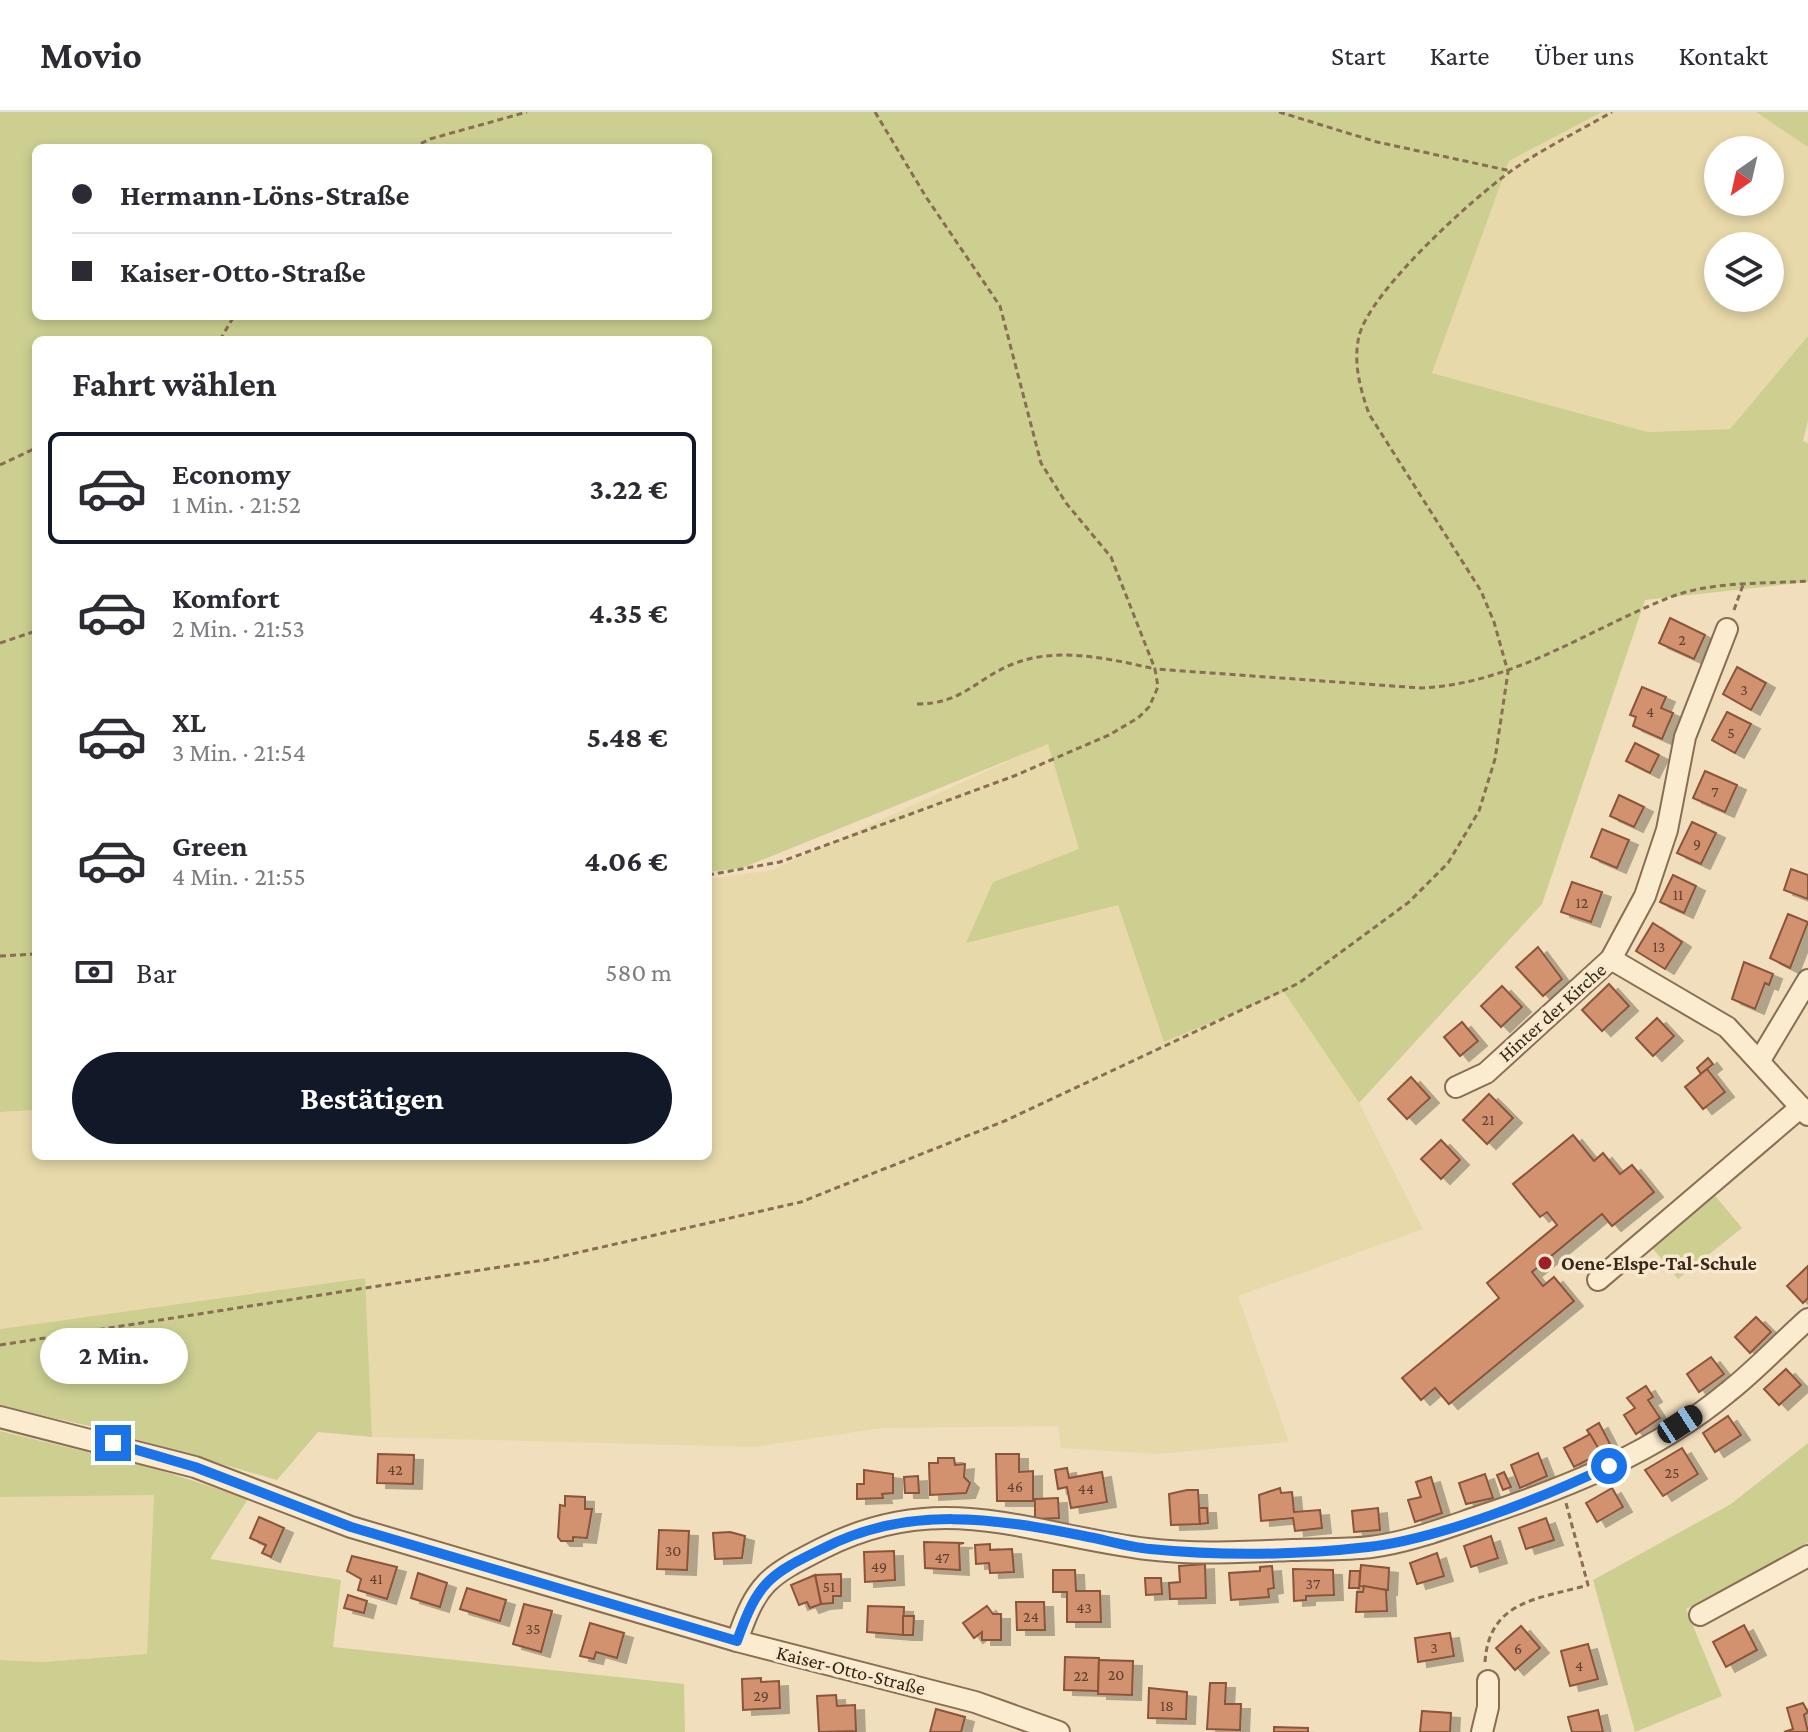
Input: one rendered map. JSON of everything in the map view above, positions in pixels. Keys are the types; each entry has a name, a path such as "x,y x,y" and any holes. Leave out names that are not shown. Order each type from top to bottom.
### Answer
{"street":[{"name":"Hinter der Kirche","path":"1456,1087 1486,1073 1611,959 1645,896 1667,830 1685,737 1727,629"},
{"path":"1598,1280 1805,1111 1727,1027 1611,959"},
{"path":"1760,1060 1808,980"},
{"path":"737,1641 752,1598 790,1565 846,1536 902,1520 949,1516 1067,1533 1146,1549 1203,1553 1369,1547 1411,1539 1562,1489 1633,1455 1727,1394 1808,1319"},
{"name":"Kaiser-Otto-Straße","path":"0,1417 195,1467 351,1527 737,1641 975,1702 1059,1732"},
{"path":"1700,1615 1808,1556"},
{"path":"1482,1732 1488,1707 1488,1681"}],"path":[{"path":"420,144 527,112"},
{"path":"712,874 780,862 1014,776 1109,735 1138,718 1149,707 1158,687 1155,669 1111,557 1066,503 1041,463 1000,306 926,197 875,112"},
{"path":"1279,112 1377,142 1511,171"},
{"path":"0,1345 545,1260 801,1202 1007,1120 1299,983 1409,902 1448,863 1479,811 1495,759 1508,672 1494,622 1481,591 1369,414 1356,361 1360,333 1380,301 1421,250 1511,171 1612,112"},
{"path":"0,465 32,450"},
{"path":"917,704 940,704 965,694 1012,664 1044,657 1075,656 1155,669 1421,688 1458,686 1508,672 1670,597 1743,585 1808,581"},
{"path":"1727,629 1743,585"},
{"path":"0,643 32,632"},
{"path":"0,956 32,954"},
{"path":"1488,1681 1484,1665 1486,1640 1496,1622 1524,1603 1588,1585 1562,1489"}],"shaded area":[{"path":"1602,112 1756,112 1808,147 1808,336 1730,429 1648,432 1432,373 1509,161"},
{"path":"1048,743 1080,849 993,882 1118,905 1164,1042 1284,992 1359,1103 1423,1229 1238,1296 1289,1442 1156,1454 1061,1448 1058,1426 882,1428 754,1447 372,1437 365,1278 0,1329 0,1112 32,1110 32,1160 712,1160 712,878 772,870"},
{"path":"154,1494 147,1654 43,1662 0,1660 0,1497"}],"green space":[{"path":"0,112 1602,112 1509,161 1432,373 1648,432 1730,429 1808,336 1808,421 1803,441 1808,443 1808,582 1645,600 1542,904 1359,1103 1284,992 1164,1042 1118,905 966,943 993,882 1079,849 1048,744 742,868 712,872 712,336 32,336 32,1110 0,1112"},
{"path":"1756,112 1808,112 1808,147"},
{"path":"1712,1192 1742,1228 1678,1279 1650,1245"},
{"path":"365,1278 372,1437 318,1432 277,1480 98,1428 0,1406 0,1329"},
{"path":"0,1431 157,1469 248,1499 210,1559 341,1580 333,1647 684,1684 685,1732 0,1732 0,1660 43,1662 147,1654 154,1495 0,1497"},
{"path":"1808,1443 1808,1543 1686,1609 1722,1696 1635,1732 1593,1580 1731,1504"}],"building":[{"path":"1670,618 1705,635 1694,659 1659,643"},
{"path":"1737,667 1766,683 1751,710 1723,694"},
{"path":"1642,687 1666,697 1661,708 1673,713 1662,739 1633,726 1636,717 1630,715"},
{"path":"1727,712 1751,724 1735,753 1712,740"},
{"path":"1635,743 1659,755 1650,773 1626,761"},
{"path":"1705,771 1737,785 1725,812 1693,798"},
{"path":"1619,795 1644,807 1634,827 1610,816"},
{"path":"1692,822 1716,833 1701,864 1677,853"},
{"path":"1602,829 1629,840 1617,868 1591,857"},
{"path":"1791,869 1808,875 1808,899 1784,890"},
{"path":"1673,875 1696,886 1684,913 1660,902"},
{"path":"1572,882 1602,892 1591,922 1561,912"},
{"path":"1788,914 1808,922 1790,968 1770,958"},
{"path":"1653,923 1682,942 1665,969 1636,951"},
{"path":"1538,947 1562,979 1543,996 1516,967"},
{"path":"1744,962 1773,974 1769,985 1765,983 1755,1009 1732,999"},
{"path":"1609,984 1629,1006 1602,1031 1582,1010"},
{"path":"1502,986 1522,1007 1501,1027 1481,1006"},
{"path":"1657,1018 1674,1036 1653,1056 1636,1038"},
{"path":"1462,1022 1478,1041 1460,1056 1444,1037"},
{"path":"1708,1058 1713,1064 1701,1074 1697,1068"},
{"path":"1707,1069 1725,1092 1703,1109 1685,1087"},
{"path":"1411,1077 1430,1098 1407,1119 1388,1099"},
{"path":"1489,1094 1513,1118 1487,1144 1463,1120"},
{"path":"1573,1135 1594,1161 1603,1153 1620,1174 1632,1165 1654,1192 1612,1226 1602,1214 1532,1272 1543,1286 1554,1277 1574,1301 1449,1404 1435,1388 1421,1400 1402,1378 1499,1298 1487,1283 1557,1225 1547,1212 1540,1217 1513,1184"},
{"path":"1441,1140 1460,1160 1441,1179 1421,1159"},
{"path":"1808,1266 1808,1298 1803,1303 1787,1286"},
{"path":"1756,1317 1771,1332 1750,1353 1735,1337"},
{"path":"1711,1357 1724,1374 1699,1392 1687,1374"},
{"path":"1786,1369 1801,1385 1779,1405 1764,1389"},
{"path":"1646,1386 1653,1397 1648,1400 1660,1418 1636,1434 1624,1415 1635,1408 1627,1398"},
{"path":"1728,1416 1741,1435 1715,1452 1703,1433"},
{"path":"1599,1423 1610,1444 1599,1450 1587,1430"},
{"path":"1590,1434 1601,1453 1574,1467 1564,1448"},
{"path":"1682,1448 1698,1474 1663,1496 1645,1470"},
{"path":"1538,1453 1547,1476 1520,1488 1511,1465"},
{"path":"378,1454 414,1455 413,1484 377,1483"},
{"path":"996,1454 1019,1454 1019,1472 1033,1471 1033,1501 997,1501"},
{"path":"938,1458 954,1458 955,1465 965,1464 964,1477 970,1483 966,1493 930,1495 929,1463 938,1463"},
{"path":"1067,1468 1069,1478 1102,1472 1107,1502 1071,1508 1067,1487 1058,1489 1055,1470"},
{"path":"864,1470 893,1474 893,1493 882,1494 883,1498 857,1499 857,1484 864,1484"},
{"path":"1504,1472 1511,1487 1503,1490 1497,1475"},
{"path":"1485,1474 1493,1498 1466,1504 1459,1483"},
{"path":"918,1476 919,1493 905,1493 904,1477"},
{"path":"1431,1477 1442,1513 1415,1522 1408,1500 1421,1497 1416,1482"},
{"path":"1280,1488 1281,1493 1292,1492 1294,1512 1320,1510 1322,1528 1295,1531 1293,1518 1261,1521 1259,1495"},
{"path":"1612,1488 1623,1507 1597,1522 1586,1503"},
{"path":"1198,1490 1200,1524 1171,1525 1169,1494"},
{"path":"565,1496 585,1497 585,1509 592,1509 587,1538 573,1537 573,1541 561,1541 558,1537 560,1505 565,1506"},
{"path":"1058,1498 1059,1518 1035,1519 1035,1499"},
{"path":"1199,1508 1207,1508 1208,1523 1200,1524"},
{"path":"1378,1508 1380,1530 1354,1532 1352,1511"},
{"path":"259,1517 284,1528 271,1557 262,1553 266,1545 250,1538"},
{"path":"1546,1518 1554,1540 1526,1549 1519,1528"},
{"path":"659,1530 689,1531 687,1570 657,1569"},
{"path":"730,1532 745,1536 742,1558 715,1559 713,1533"},
{"path":"1491,1536 1498,1558 1471,1567 1464,1546"},
{"path":"924,1542 964,1543 959,1544 960,1570 925,1568"},
{"path":"990,1544 990,1550 1012,1549 1014,1572 990,1573 989,1563 976,1564 975,1545"},
{"path":"894,1551 895,1580 865,1582 864,1552"},
{"path":"1437,1553 1444,1576 1417,1584 1410,1563"},
{"path":"352,1556 397,1567 387,1599 358,1590 361,1579 347,1571"},
{"path":"1205,1564 1206,1598 1170,1599 1169,1583 1180,1582 1179,1566"},
{"path":"1361,1565 1389,1568 1388,1590 1359,1586"},
{"path":"1272,1566 1274,1588 1268,1589 1269,1597 1231,1600 1229,1573 1260,1571 1260,1567"},
{"path":"1293,1569 1333,1570 1334,1595 1306,1596 1306,1600 1294,1601"},
{"path":"1053,1570 1075,1570 1076,1591 1100,1591 1101,1622 1067,1622 1067,1592 1053,1592"},
{"path":"1350,1571 1360,1571 1359,1588 1349,1588"},
{"path":"418,1573 447,1583 440,1607 411,1598"},
{"path":"841,1574 841,1596 833,1596 833,1603 821,1604 815,1575"},
{"path":"815,1575 821,1604 810,1608 807,1602 799,1605 791,1585"},
{"path":"1145,1578 1161,1578 1162,1594 1146,1595"},
{"path":"1364,1586 1386,1590 1387,1611 1356,1612 1357,1592 1363,1592"},
{"path":"467,1588 506,1600 500,1621 460,1609"},
{"path":"348,1595 367,1601 364,1613 344,1608"},
{"path":"1016,1602 1044,1602 1045,1630 1017,1630"},
{"path":"524,1604 552,1611 541,1652 513,1644"},
{"path":"868,1606 904,1607 903,1635 867,1632"},
{"path":"987,1606 993,1614 1001,1614 1001,1640 982,1640 982,1632 974,1638 963,1623"},
{"path":"903,1616 914,1616 913,1635 903,1635"},
{"path":"590,1623 624,1633 617,1658 596,1652 594,1659 580,1656"},
{"path":"1744,1625 1757,1650 1726,1667 1713,1642"},
{"path":"1521,1626 1540,1648 1515,1670 1496,1648"},
{"path":"1450,1633 1454,1656 1418,1662 1415,1638"},
{"path":"1588,1644 1598,1679 1570,1686 1561,1651"},
{"path":"1065,1657 1099,1658 1098,1691 1064,1690"},
{"path":"1099,1660 1133,1661 1132,1695 1098,1694"},
{"path":"761,1678 761,1682 779,1681 780,1708 743,1710 742,1679"},
{"path":"1210,1683 1226,1683 1225,1704 1241,1704 1240,1730 1207,1729"},
{"path":"1149,1688 1187,1692 1186,1719 1148,1718"},
{"path":"836,1695 837,1706 855,1705 856,1731 819,1732 817,1696"},
{"path":"1803,1703 1808,1712 1804,1715 1808,1732 1784,1732 1793,1729 1787,1708"},
{"path":"936,1709 965,1717 961,1732 930,1732"},
{"path":"1598,1710 1603,1732 1572,1732 1568,1717"},
{"path":"1422,1711 1451,1713 1450,1732 1420,1732"},
{"path":"1274,1727 1308,1728 1308,1732 1274,1732"}],"place":[{"name":"Oene-Elspe-Tal-Schule","path":"1545,1263"}],"route":[{"path":"113,1443 195,1467 278,1502 351,1527 737,1641 752,1598 790,1565 846,1536 902,1520 949,1516 1082,1535 1146,1549 1203,1553 1369,1547 1411,1539 1562,1489 1609,1466"}]}
